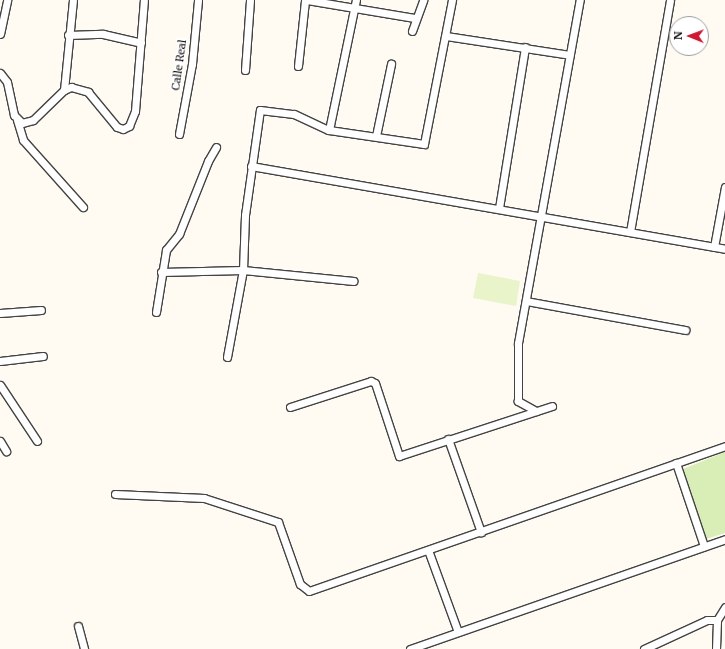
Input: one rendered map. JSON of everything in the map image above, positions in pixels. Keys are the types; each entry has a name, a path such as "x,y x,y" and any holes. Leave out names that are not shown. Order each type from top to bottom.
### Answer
{"street":[{"path":"0,34 7,0"},
{"path":"64,90 68,35 73,0"},
{"path":"17,120 26,123 33,120 64,90 76,88 88,92 116,127 123,129 129,126 135,111 144,0"},
{"name":"Calle Real","path":"179,134 192,64 198,0"},
{"path":"245,70 250,0"},
{"path":"298,66 306,0 355,4 415,18"},
{"path":"412,31 415,18 421,10 423,0"},
{"path":"227,357 243,270 244,233 251,166 260,110 294,114 329,130 424,144 452,0"},
{"path":"536,411 519,403 517,399 518,343 580,0"},
{"path":"630,232 670,0"},
{"path":"329,130 355,4"},
{"path":"68,35 103,34 141,43"},
{"path":"446,36 570,55"},
{"path":"499,208 525,47"},
{"path":"376,136 391,64"},
{"path":"0,73 7,82 14,115 23,140 83,207"},
{"path":"156,312 160,272 166,250 180,234 208,161 216,147"},
{"path":"251,166 542,215 725,250"},
{"path":"714,247 725,187"},
{"path":"160,272 243,270 353,281"},
{"path":"526,301 685,330"},
{"path":"0,313 40,310"},
{"path":"0,361 42,356"},
{"path":"290,407 371,381 375,383 399,456 552,406"},
{"path":"0,385 37,441"},
{"path":"448,439 481,532"},
{"path":"0,442 6,451"},
{"path":"115,494 204,498 278,522 300,584 308,591 725,446"},
{"path":"676,463 704,546"},
{"path":"410,649 725,539"},
{"path":"428,550 458,632"},
{"path":"716,649 716,620 725,607"},
{"path":"644,649 707,620 716,620"},
{"path":"78,626 84,649"}],"green space":[{"path":"478,273 520,281 516,306 473,298"},
{"path":"725,452 725,533 706,539 683,469"}]}
